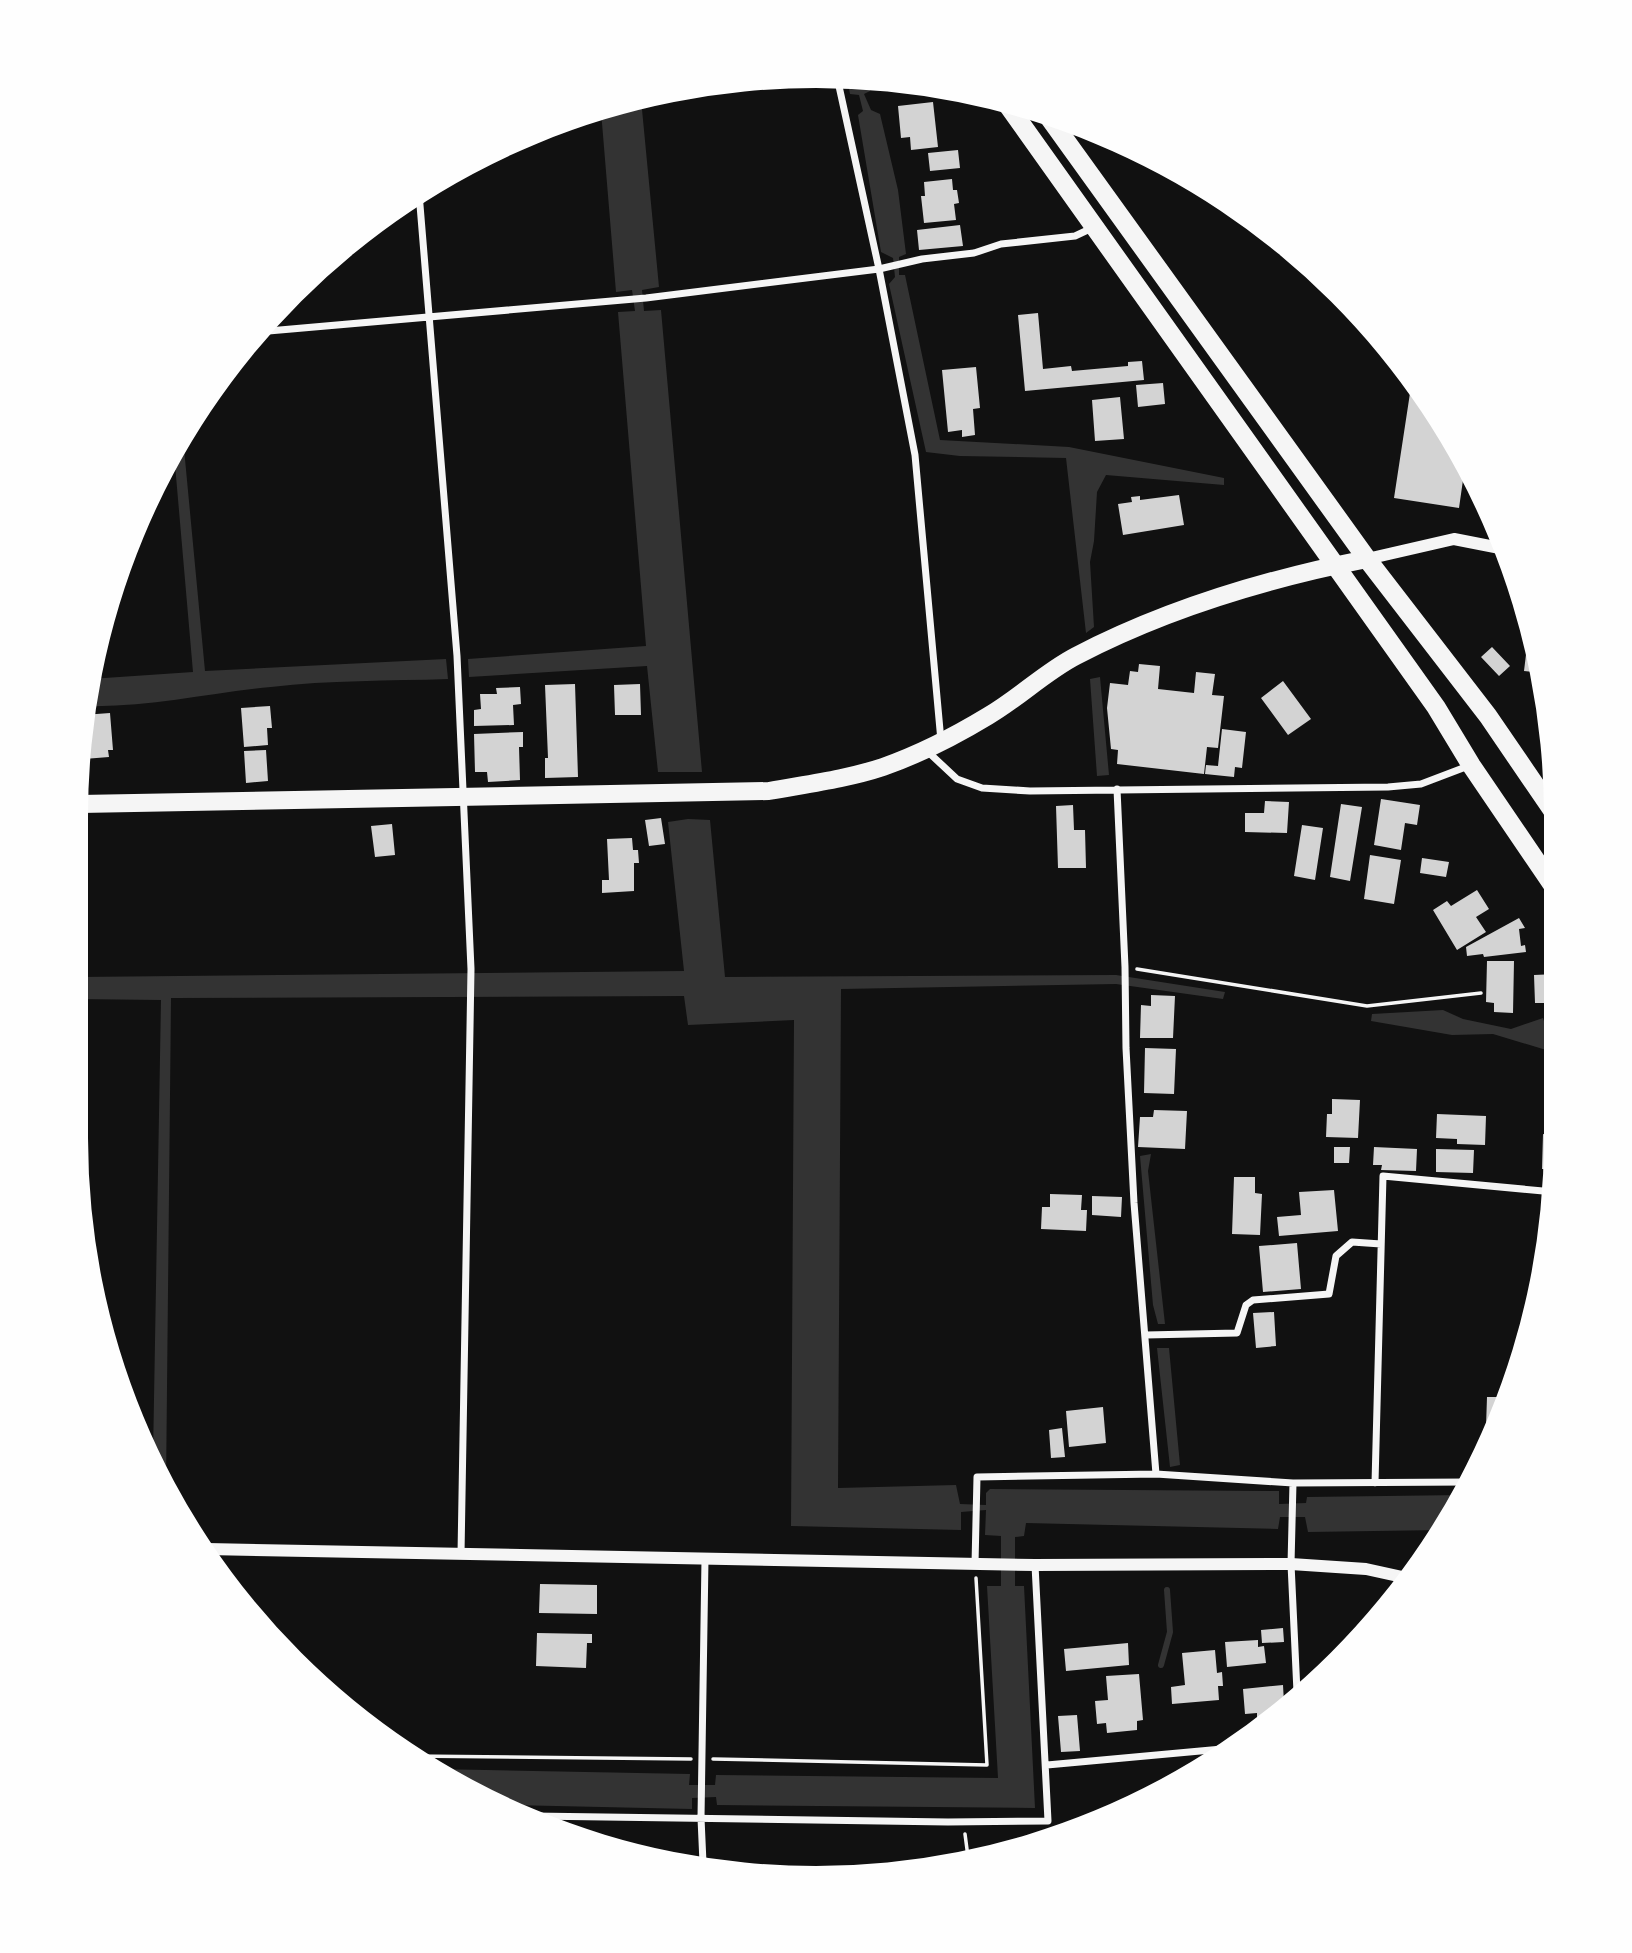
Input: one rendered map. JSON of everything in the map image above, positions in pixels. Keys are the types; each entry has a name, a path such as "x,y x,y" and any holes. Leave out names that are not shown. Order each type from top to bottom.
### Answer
{"highway":[{"path":"1015,115 1436,707 1471,765 1544,872"},
{"path":"1057,129 1367,559 1488,716 1544,797"}],"main road":[{"path":"88,804 769,791 871,770 933,746 990,715 1073,658 1138,626 1198,602 1367,559"}],"street":[{"path":"840,88 879,269 915,455 933,746 957,779 982,788 1030,791 1388,787 1421,784 1471,765"},
{"path":"419,205 457,656 471,969 461,1554"},
{"path":"273,331 646,298 879,269 974,253 1001,244 1075,236 1094,227"},
{"path":"1367,559 1454,539 1493,547"},
{"path":"1117,789 1134,1203 1156,1474"},
{"path":"1375,1483 1382,1176 1542,1191"},
{"path":"1146,1335 1237,1333 1245,1305 1253,1300 1329,1294 1335,1256 1352,1242 1381,1244"},
{"path":"975,1564 977,1478 1156,1474 1293,1483 1457,1482"},
{"path":"1293,1483 1291,1564 1297,1684"},
{"path":"215,1549 1035,1565 1291,1564 1366,1569 1397,1576"},
{"path":"703,1856 705,1559"},
{"path":"554,1816 1048,1821 1035,1565"},
{"path":"1047,1765 1209,1750"}],"path":[{"path":"1125,967 1367,1006 1481,993"},
{"path":"433,1756 987,1765 975,1564"},
{"path":"964,1822 967,1850"}],"shaded area":[{"path":"849,89 870,90 864,94 871,110 880,114 898,190 906,254 899,257 899,275 905,275 940,440 1069,447 1224,478 1224,485 1106,475 1097,492 1090,562 1094,627 1086,633 1066,458 960,456 926,452 889,284 895,277 893,258 881,252 858,115 863,111 859,95 850,94"},
{"path":"642,109 659,287 642,290 644,311 661,310 702,772 658,772 647,666 469,677 468,659 646,646 618,312 635,311 632,290 616,292 602,120"},
{"path":"184,453 205,671 446,659 448,679 315,683 96,706 100,678 193,672 175,470"},
{"path":"1100,677 1109,775 1097,776 1090,679"},
{"path":"710,820 725,977 1116,975 1225,992 1223,999 1116,984 841,989 838,1488 956,1485 960,1504 986,1505 986,1493 990,1489 1279,1491 1279,1504 1306,1503 1307,1497 1450,1495 1429,1530 1308,1532 1305,1517 1280,1517 1278,1529 1026,1523 1024,1536 1015,1537 1015,1586 1024,1586 1035,1808 717,1805 716,1797 692,1798 692,1809 527,1805 455,1769 690,1774 689,1785 715,1785 716,1775 998,1778 987,1586 1001,1586 1001,1536 985,1535 986,1510 961,1512 961,1530 791,1526 794,1020 688,1025 684,996 171,998 166,1465 153,1438 161,1000 88,999 88,977 684,971 668,822"},
{"path":"1443,1010 1463,1019 1511,1029 1543,1018 1544,1049 1493,1034 1452,1035 1371,1021 1372,1014"},
{"path":"1151,1154 1148,1171 1165,1324 1158,1324 1153,1305 1140,1156"},
{"path":"1157,1348 1169,1348 1180,1465 1170,1467"}],"building":[{"path":"933,102 938,147 911,150 910,137 901,138 898,106"},
{"path":"958,150 960,168 930,171 928,153"},
{"path":"952,179 953,190 957,190 959,203 954,204 956,220 924,223 921,196 925,196 924,182"},
{"path":"960,225 963,246 919,250 917,230"},
{"path":"1038,313 1043,369 1071,366 1072,371 1128,366 1128,362 1142,361 1144,380 1025,391 1018,315"},
{"path":"976,367 980,408 973,409 975,435 962,437 962,430 948,432 942,370"},
{"path":"1163,383 1165,404 1138,407 1136,385"},
{"path":"1410,394 1463,482 1459,508 1394,498"},
{"path":"1120,397 1124,439 1095,441 1092,400"},
{"path":"1179,495 1184,525 1123,535 1118,504 1132,502 1131,497 1140,496 1140,500"},
{"path":"1492,647 1510,666 1499,676 1481,657"},
{"path":"1526,653 1530,672 1524,671"},
{"path":"1139,664 1160,666 1158,689 1194,693 1196,672 1215,674 1212,695 1224,696 1218,748 1207,747 1204,774 1117,764 1118,750 1111,749 1107,708 1110,683 1128,685 1130,671 1138,672"},
{"path":"1283,681 1311,719 1288,735 1261,698"},
{"path":"575,684 578,777 545,778 545,758 548,758 545,685"},
{"path":"640,684 641,715 615,715 614,685"},
{"path":"520,687 521,704 513,705 514,725 474,726 474,710 481,709 480,694 497,694 496,688"},
{"path":"270,706 272,728 267,728 268,745 244,747 241,708"},
{"path":"110,713 113,750 108,750 109,757 90,759 95,714"},
{"path":"1222,729 1246,732 1242,768 1235,767 1234,777 1205,774 1206,765 1218,766"},
{"path":"523,732 523,747 519,747 520,780 488,782 487,772 475,772 474,734"},
{"path":"266,750 268,781 246,783 244,751"},
{"path":"1381,799 1420,805 1417,825 1405,823 1401,850 1374,845"},
{"path":"1265,801 1289,802 1287,833 1245,832 1245,813 1264,813"},
{"path":"1341,804 1362,807 1350,881 1330,877"},
{"path":"1073,805 1074,830 1085,830 1086,868 1058,868 1056,806"},
{"path":"661,818 665,844 649,846 645,820"},
{"path":"392,824 395,855 375,857 371,826"},
{"path":"1302,825 1323,828 1315,880 1294,876"},
{"path":"632,838 633,850 638,850 639,863 634,863 634,891 602,893 602,880 609,880 607,839"},
{"path":"1370,855 1401,860 1394,904 1364,899"},
{"path":"1422,858 1449,862 1446,877 1420,873"},
{"path":"1477,890 1489,909 1476,917 1486,932 1457,950 1433,910 1447,901 1451,906"},
{"path":"1519,918 1525,928 1519,929 1521,946 1525,945 1526,952 1484,957 1483,954 1467,956 1466,947"},
{"path":"1487,961 1514,961 1513,1013 1494,1012 1494,1003 1486,1002"},
{"path":"1534,975 1544,975 1544,1003 1535,1003"},
{"path":"1151,995 1175,996 1173,1038 1140,1038 1141,1005 1151,1006"},
{"path":"1145,1048 1176,1049 1174,1094 1144,1093"},
{"path":"1332,1099 1360,1100 1358,1138 1326,1137 1327,1114 1332,1114"},
{"path":"1154,1110 1187,1111 1185,1149 1138,1147 1140,1117 1153,1117"},
{"path":"1437,1114 1486,1116 1485,1145 1457,1144 1457,1139 1436,1138"},
{"path":"1543,1134 1543,1169 1542,1169"},
{"path":"1334,1147 1350,1147 1349,1163 1334,1163"},
{"path":"1374,1147 1417,1149 1416,1171 1381,1170 1382,1165 1373,1165"},
{"path":"1436,1149 1474,1150 1473,1173 1436,1172"},
{"path":"1234,1177 1255,1177 1255,1193 1262,1194 1260,1235 1232,1234"},
{"path":"1334,1190 1338,1231 1279,1236 1277,1217 1301,1215 1299,1192"},
{"path":"1050,1194 1082,1195 1081,1210 1087,1210 1086,1231 1041,1229 1042,1207 1050,1207"},
{"path":"1092,1196 1122,1197 1121,1217 1092,1215"},
{"path":"1297,1243 1301,1289 1263,1292 1259,1246"},
{"path":"1274,1312 1276,1346 1256,1348 1253,1313"},
{"path":"1487,1397 1496,1397 1489,1416 1486,1422"},
{"path":"1103,1407 1106,1443 1069,1447 1066,1411"},
{"path":"1062,1428 1065,1457 1051,1458 1049,1430"},
{"path":"540,1584 597,1585 597,1614 539,1613"},
{"path":"1283,1628 1284,1642 1262,1643 1261,1630"},
{"path":"537,1633 592,1634 592,1643 587,1643 586,1668 536,1666"},
{"path":"1258,1640 1258,1647 1264,1646 1266,1663 1227,1667 1225,1642"},
{"path":"1128,1643 1129,1665 1066,1671 1064,1649"},
{"path":"1215,1650 1217,1673 1222,1672 1223,1686 1218,1686 1219,1700 1172,1704 1171,1687 1185,1685 1182,1653"},
{"path":"1139,1674 1143,1720 1137,1721 1137,1730 1107,1733 1106,1723 1097,1724 1095,1701 1108,1700 1106,1676"},
{"path":"1283,1685 1284,1695 1257,1716 1257,1713 1245,1714 1243,1689"},
{"path":"1077,1715 1080,1751 1061,1752 1058,1716"}],"waterway":[{"path":"1161,1665 1170,1632 1167,1590"}]}
